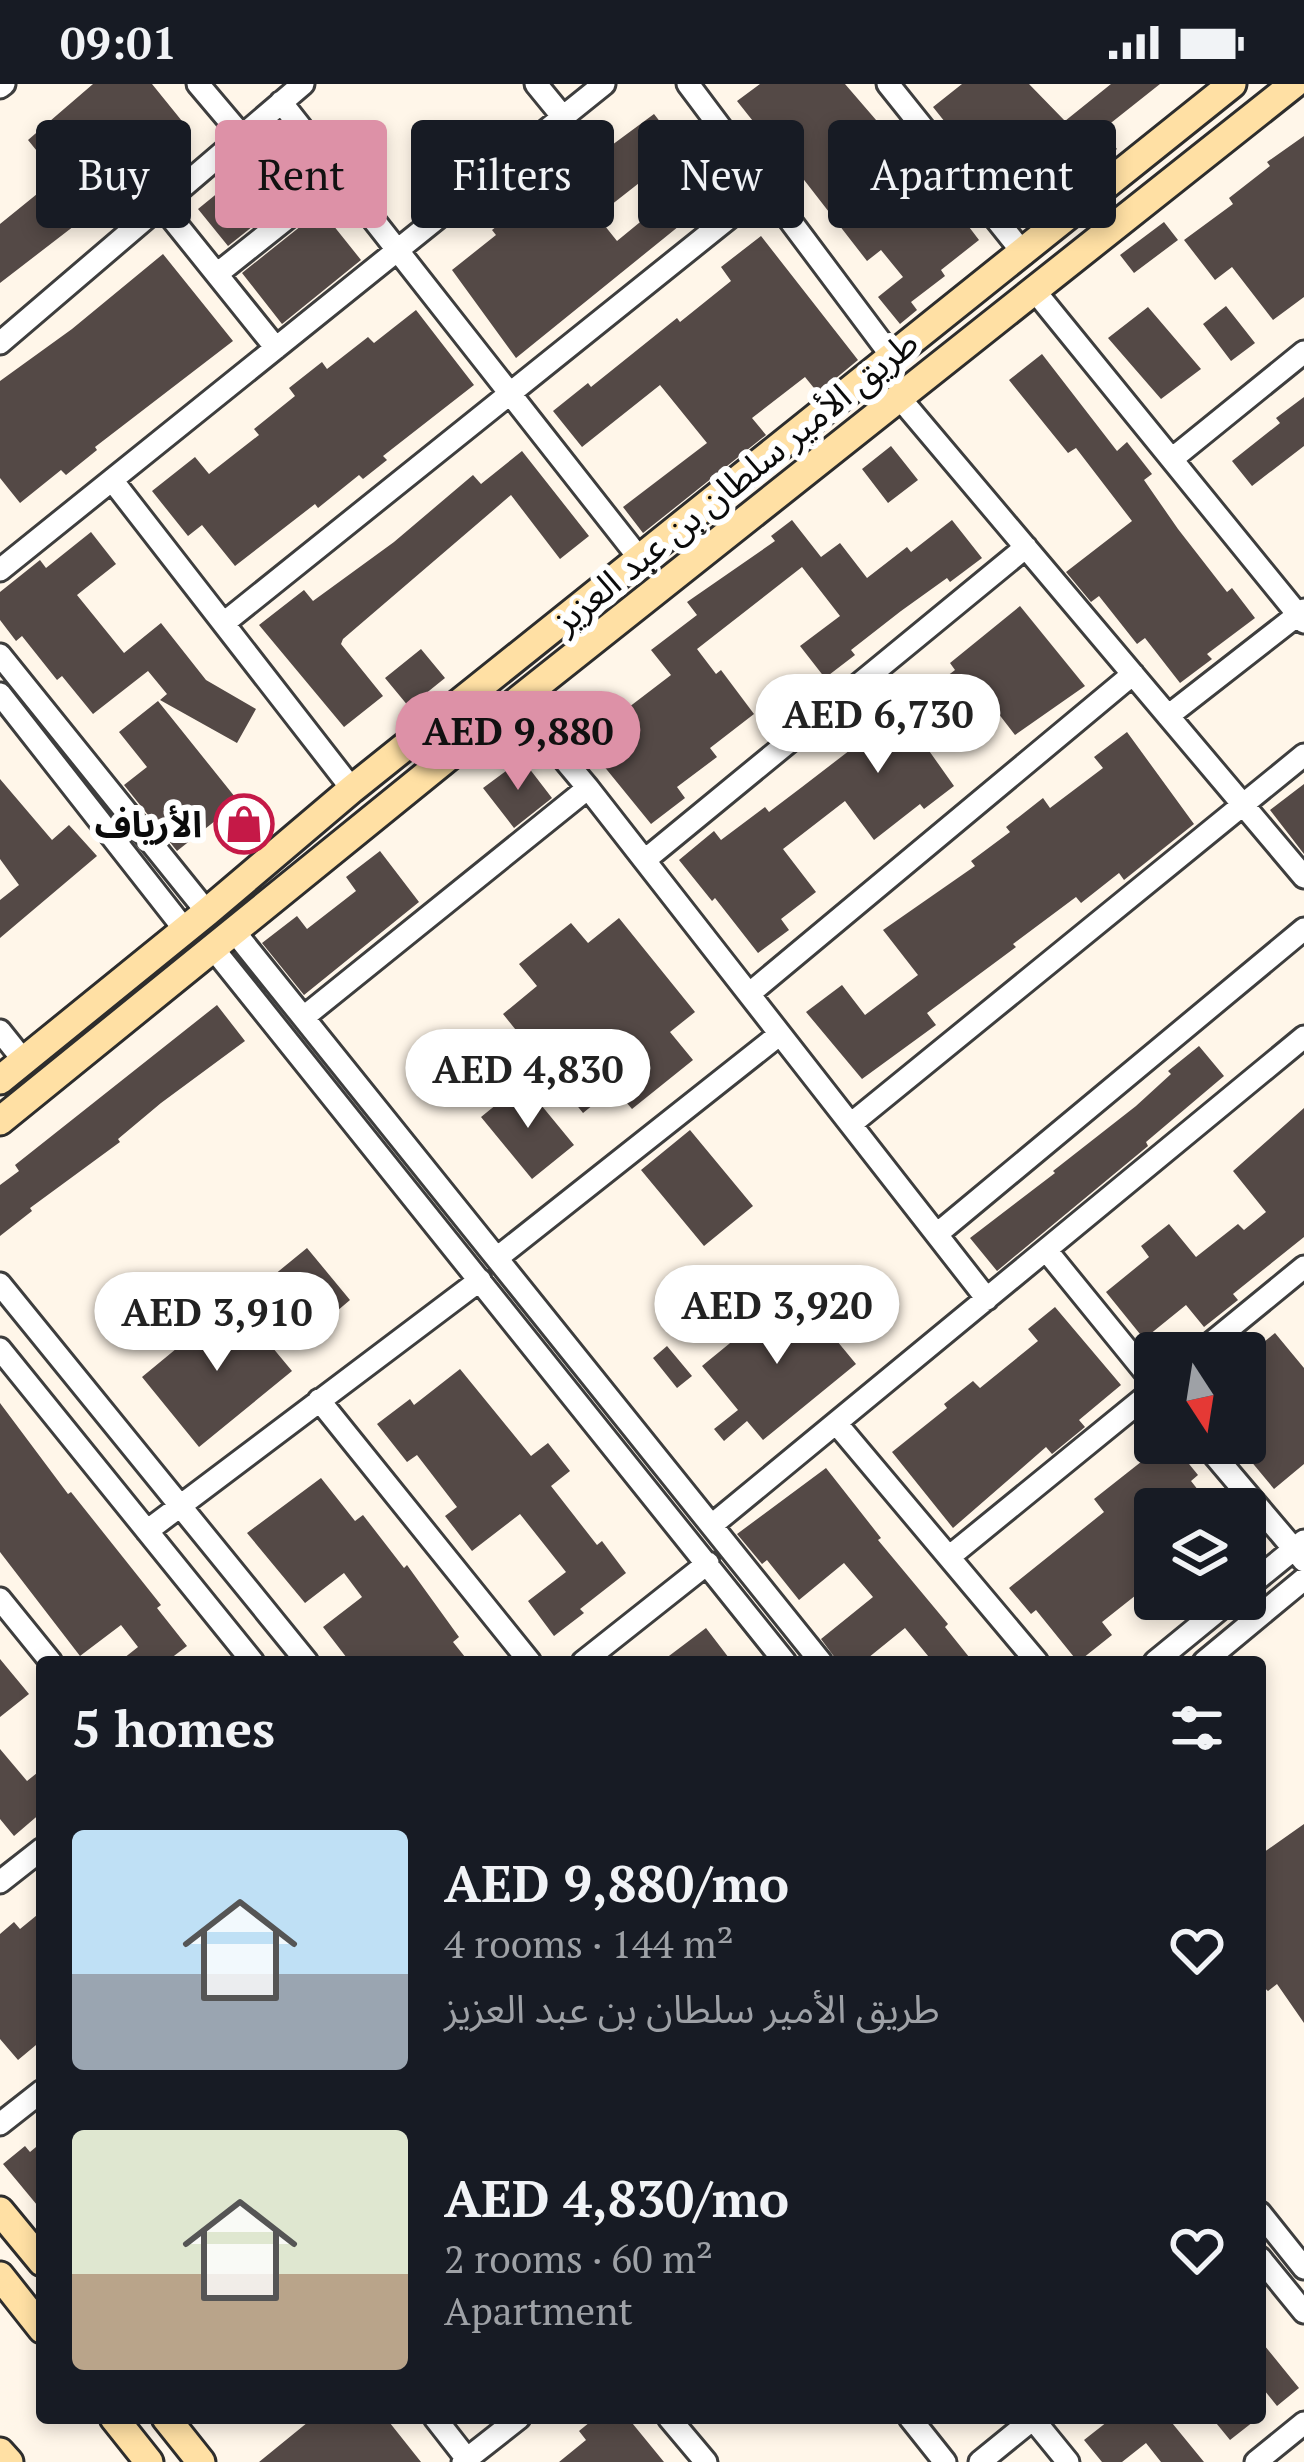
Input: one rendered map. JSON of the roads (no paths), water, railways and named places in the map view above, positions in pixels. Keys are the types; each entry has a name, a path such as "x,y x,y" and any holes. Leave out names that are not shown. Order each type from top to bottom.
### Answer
{"main road":[{"name":"طريق الأمير سلطان بن عبد العزيز","path":"0,1080 352,789 1232,84"},
{"name":"طريق الأمير سلطان بن عبد العزيز","path":"0,1121 516,702 1294,84"},
{"path":"0,2211 36,2255"},
{"path":"0,2276 36,2321"},
{"path":"119,2424 149,2462"},
{"path":"171,2424 200,2462"},
{"path":"0,2452 9,2462"}],"street":[{"path":"198,84 228,120"},
{"path":"260,120 303,84"},
{"path":"536,84 563,117"},
{"path":"0,571 604,84"},
{"path":"688,84 715,120"},
{"path":"888,84 1024,254"},
{"path":"281,102 295,120"},
{"path":"191,179 215,159"},
{"path":"0,343 134,228"},
{"path":"180,228 276,349"},
{"path":"217,274 275,228"},
{"path":"381,228 640,560"},
{"path":"224,623 716,228"},
{"path":"796,228 893,358"},
{"path":"1034,290 1302,615 1168,716"},
{"path":"1172,459 1304,352"},
{"path":"898,396 1304,877"},
{"path":"112,480 352,789"},
{"path":"645,860 1026,548"},
{"path":"0,655 208,912"},
{"path":"749,994 1133,674"},
{"path":"0,694 185,930"},
{"path":"516,702 987,1299"},
{"path":"850,1124 1304,755"},
{"path":"304,1017 588,788"},
{"path":"937,1234 1304,929"},
{"path":"222,938 304,1017 816,1656"},
{"path":"222,938 480,1280 780,1656"},
{"path":"0,1031 24,1061"},
{"path":"497,1258 780,1034"},
{"path":"712,1525 1304,1037"},
{"path":"1046,1250 1134,1360"},
{"path":"1224,1332 1304,1267"},
{"path":"147,1531 480,1280"},
{"path":"0,1284 302,1656"},
{"path":"0,1349 248,1656"},
{"path":"319,1400 525,1656"},
{"path":"949,1557 1134,1403"},
{"path":"836,1423 1032,1656"},
{"path":"1223,1464 1300,1550 1266,1572"},
{"path":"591,1656 708,1563"},
{"path":"1212,1656 1301,1589 1275,1564"},
{"path":"0,1599 46,1656"},
{"path":"1162,1656 1206,1620"},
{"path":"2,1876 36,1853"},
{"path":"0,2124 36,2096"},
{"path":"1266,2220 1304,2268"},
{"path":"1266,2265 1304,2312"},
{"path":"1256,2462 1304,2423"},
{"path":"439,2424 465,2460 511,2424"},
{"path":"675,2424 706,2462"},
{"path":"915,2424 946,2462"},
{"path":"980,2462 1027,2424"},
{"path":"1039,2424 1068,2462"}],"place":[{"name":"الأرياف","path":"244,824"}]}
